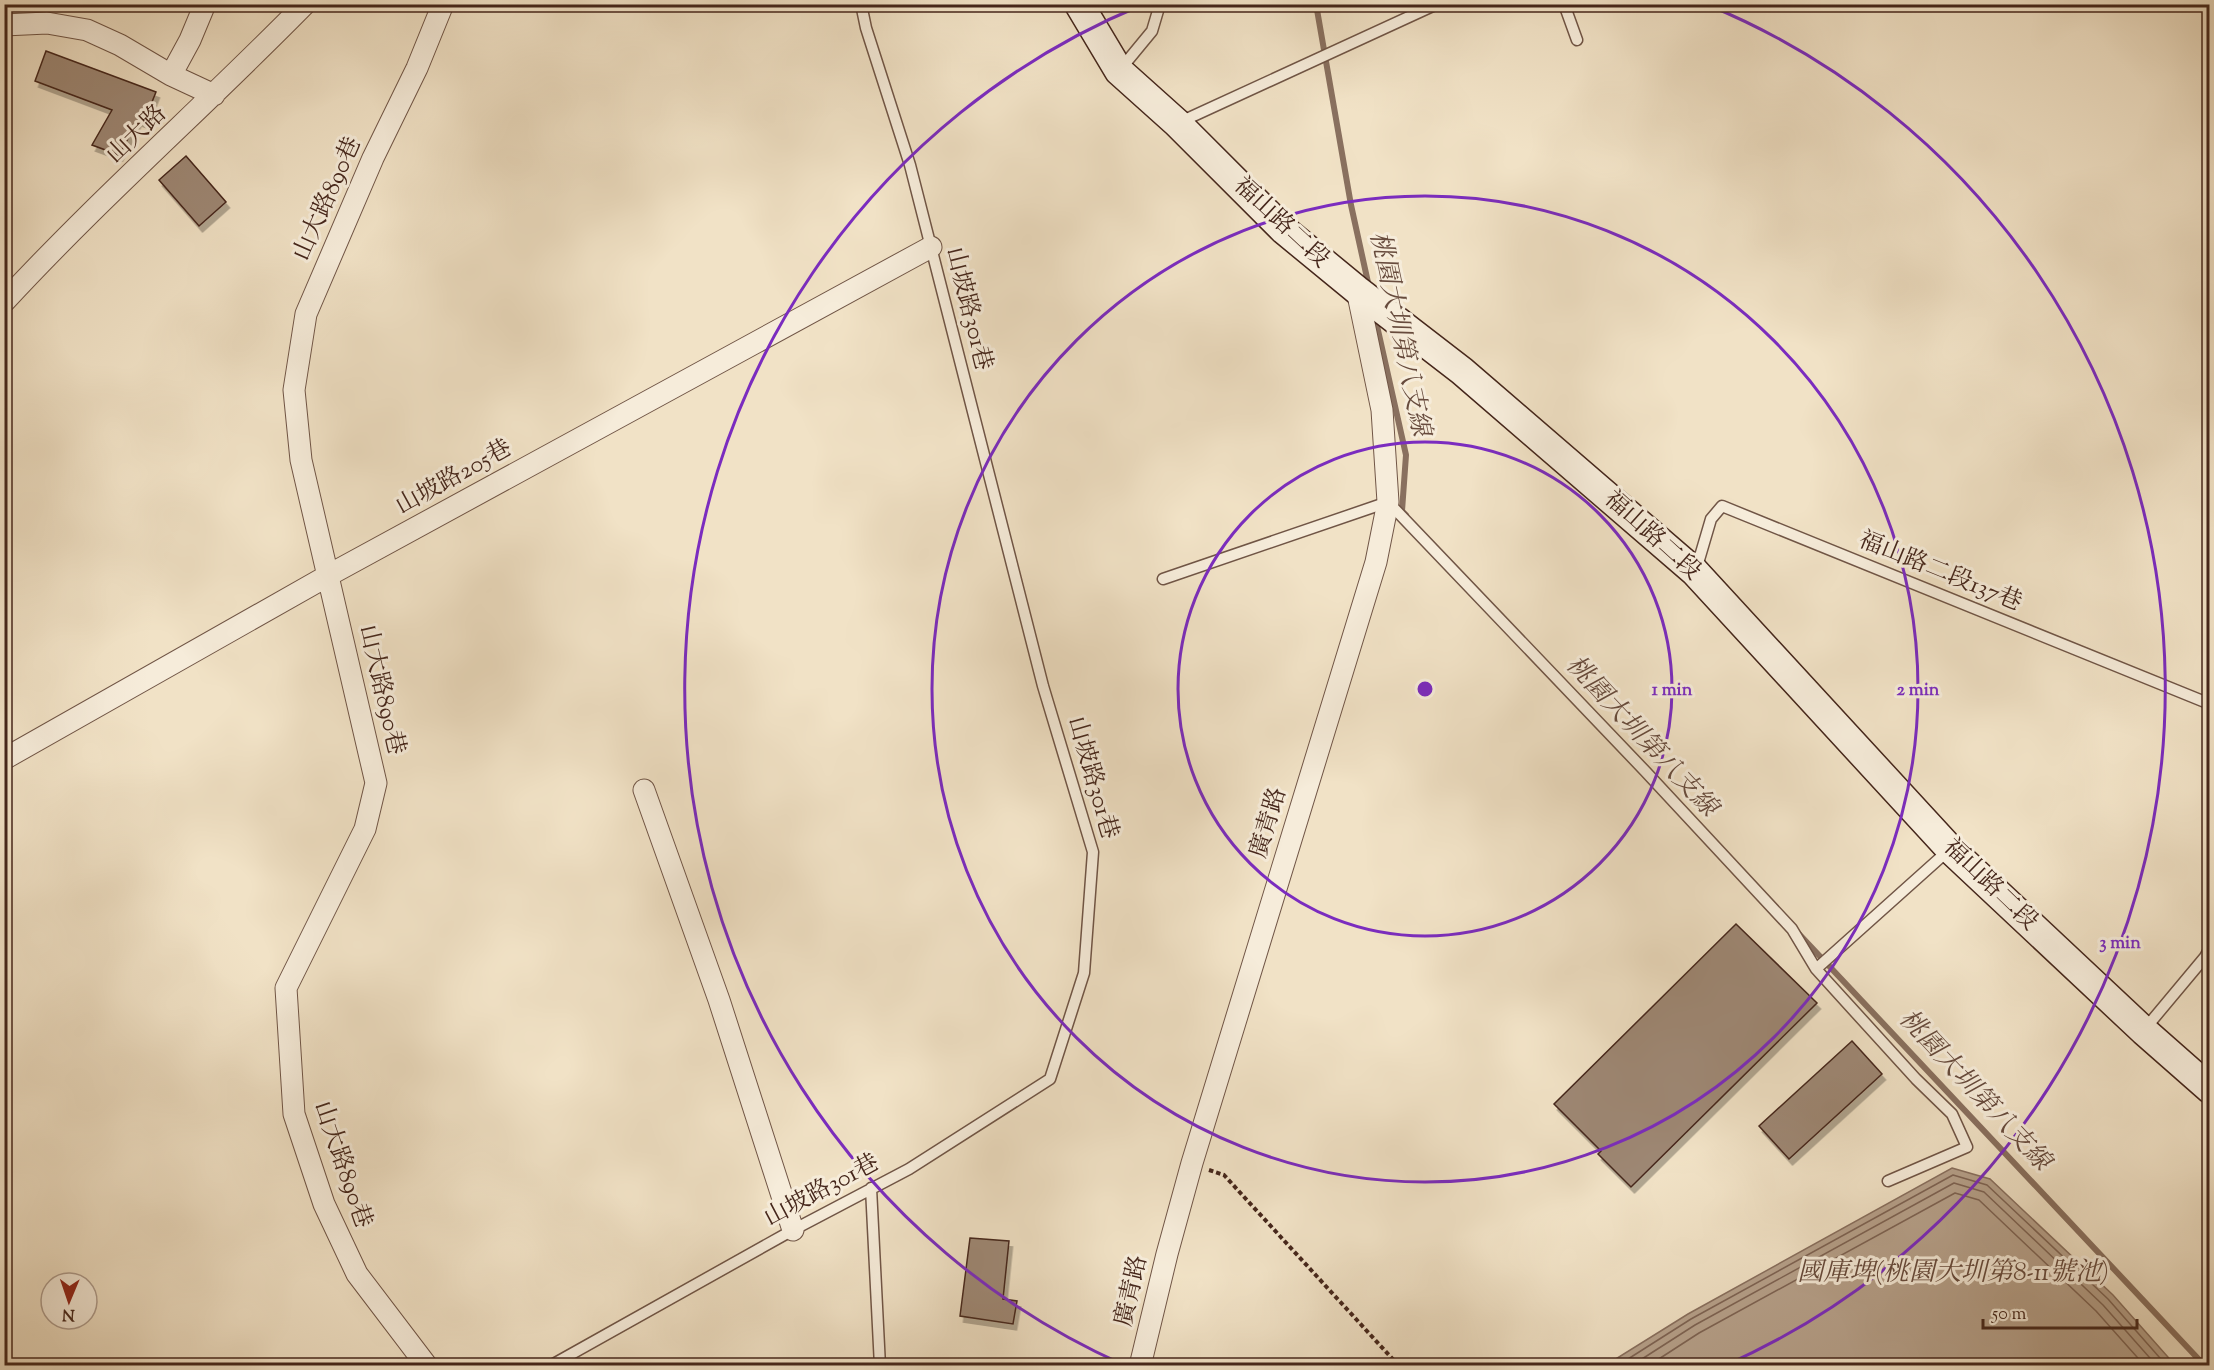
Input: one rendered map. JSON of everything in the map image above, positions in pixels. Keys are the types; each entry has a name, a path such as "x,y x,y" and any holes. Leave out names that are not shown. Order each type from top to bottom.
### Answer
{"street":[{"path":"171,75 190,40 205,4"},
{"name":"山大路","path":"4,302 305,4"},
{"name":"山大路890巷","path":"427,1365 357,1274 324,1204 294,1114 286,988 365,829 376,783 301,460 294,390 306,315 373,158 417,68 443,4"},
{"name":"福山路二段","path":"1080,4 1119,71 1177,123 1284,230 1462,371 1695,572 1950,849 2210,1089"},
{"path":"4,25 47,23 87,30 214,95"},
{"name":"山坡路205巷","path":"4,759 329,575 931,247"},
{"name":"廣青路","path":"1140,1365 1192,1163 1376,562 1388,502 1382,410 1357,290"},
{"path":"644,790 719,1000 793,1230"}],"lane":[{"name":"山坡路301巷","path":"550,1365 909,1168 1050,1079 1084,973 1093,852 1043,686 910,165 873,50 861,4"},
{"path":"1119,71 1152,31 1160,4"},
{"path":"1177,123 1437,4"},
{"path":"1564,4 1577,40"},
{"path":"2204,4 2210,7"},
{"path":"1163,579 1388,502 1645,771 1792,929 1816,969 1916,1079 1952,1114 1967,1147 1888,1181"},
{"name":"福山路二段137巷","path":"1695,572 1711,519 1722,506 2210,704"},
{"path":"1816,969 1950,849"},
{"path":"2144,1030 2210,948"},
{"path":"871,1188 880,1365"}],"path":[{"path":"1192,1163 1224,1175 1399,1365"}],"water":[{"name":"國庫埤(桃園大圳第8-11號池)","path":"1952,1168 1990,1179 2113,1295 2175,1365 1606,1365 1688,1314"}],"building":[{"path":"46,51 156,92 144,122 138,120 119,155 92,145 112,110 35,81"},
{"path":"186,156 226,202 199,226 159,180"},
{"path":"1736,924 1817,1003 1631,1187 1598,1154 1601,1151 1554,1104"},
{"path":"1852,1041 1882,1074 1789,1159 1759,1126"},
{"path":"970,1238 1009,1241 1003,1299 1017,1301 1013,1324 960,1316"}],"waterway":[{"name":"桃園大圳第八支線","path":"1316,4 1351,205 1369,287"},
{"name":"桃園大圳第八支線","path":"1375,317 1406,455 1402,511 1406,515"},
{"name":"桃園大圳第八支線","path":"1799,934 2205,1366"}]}
